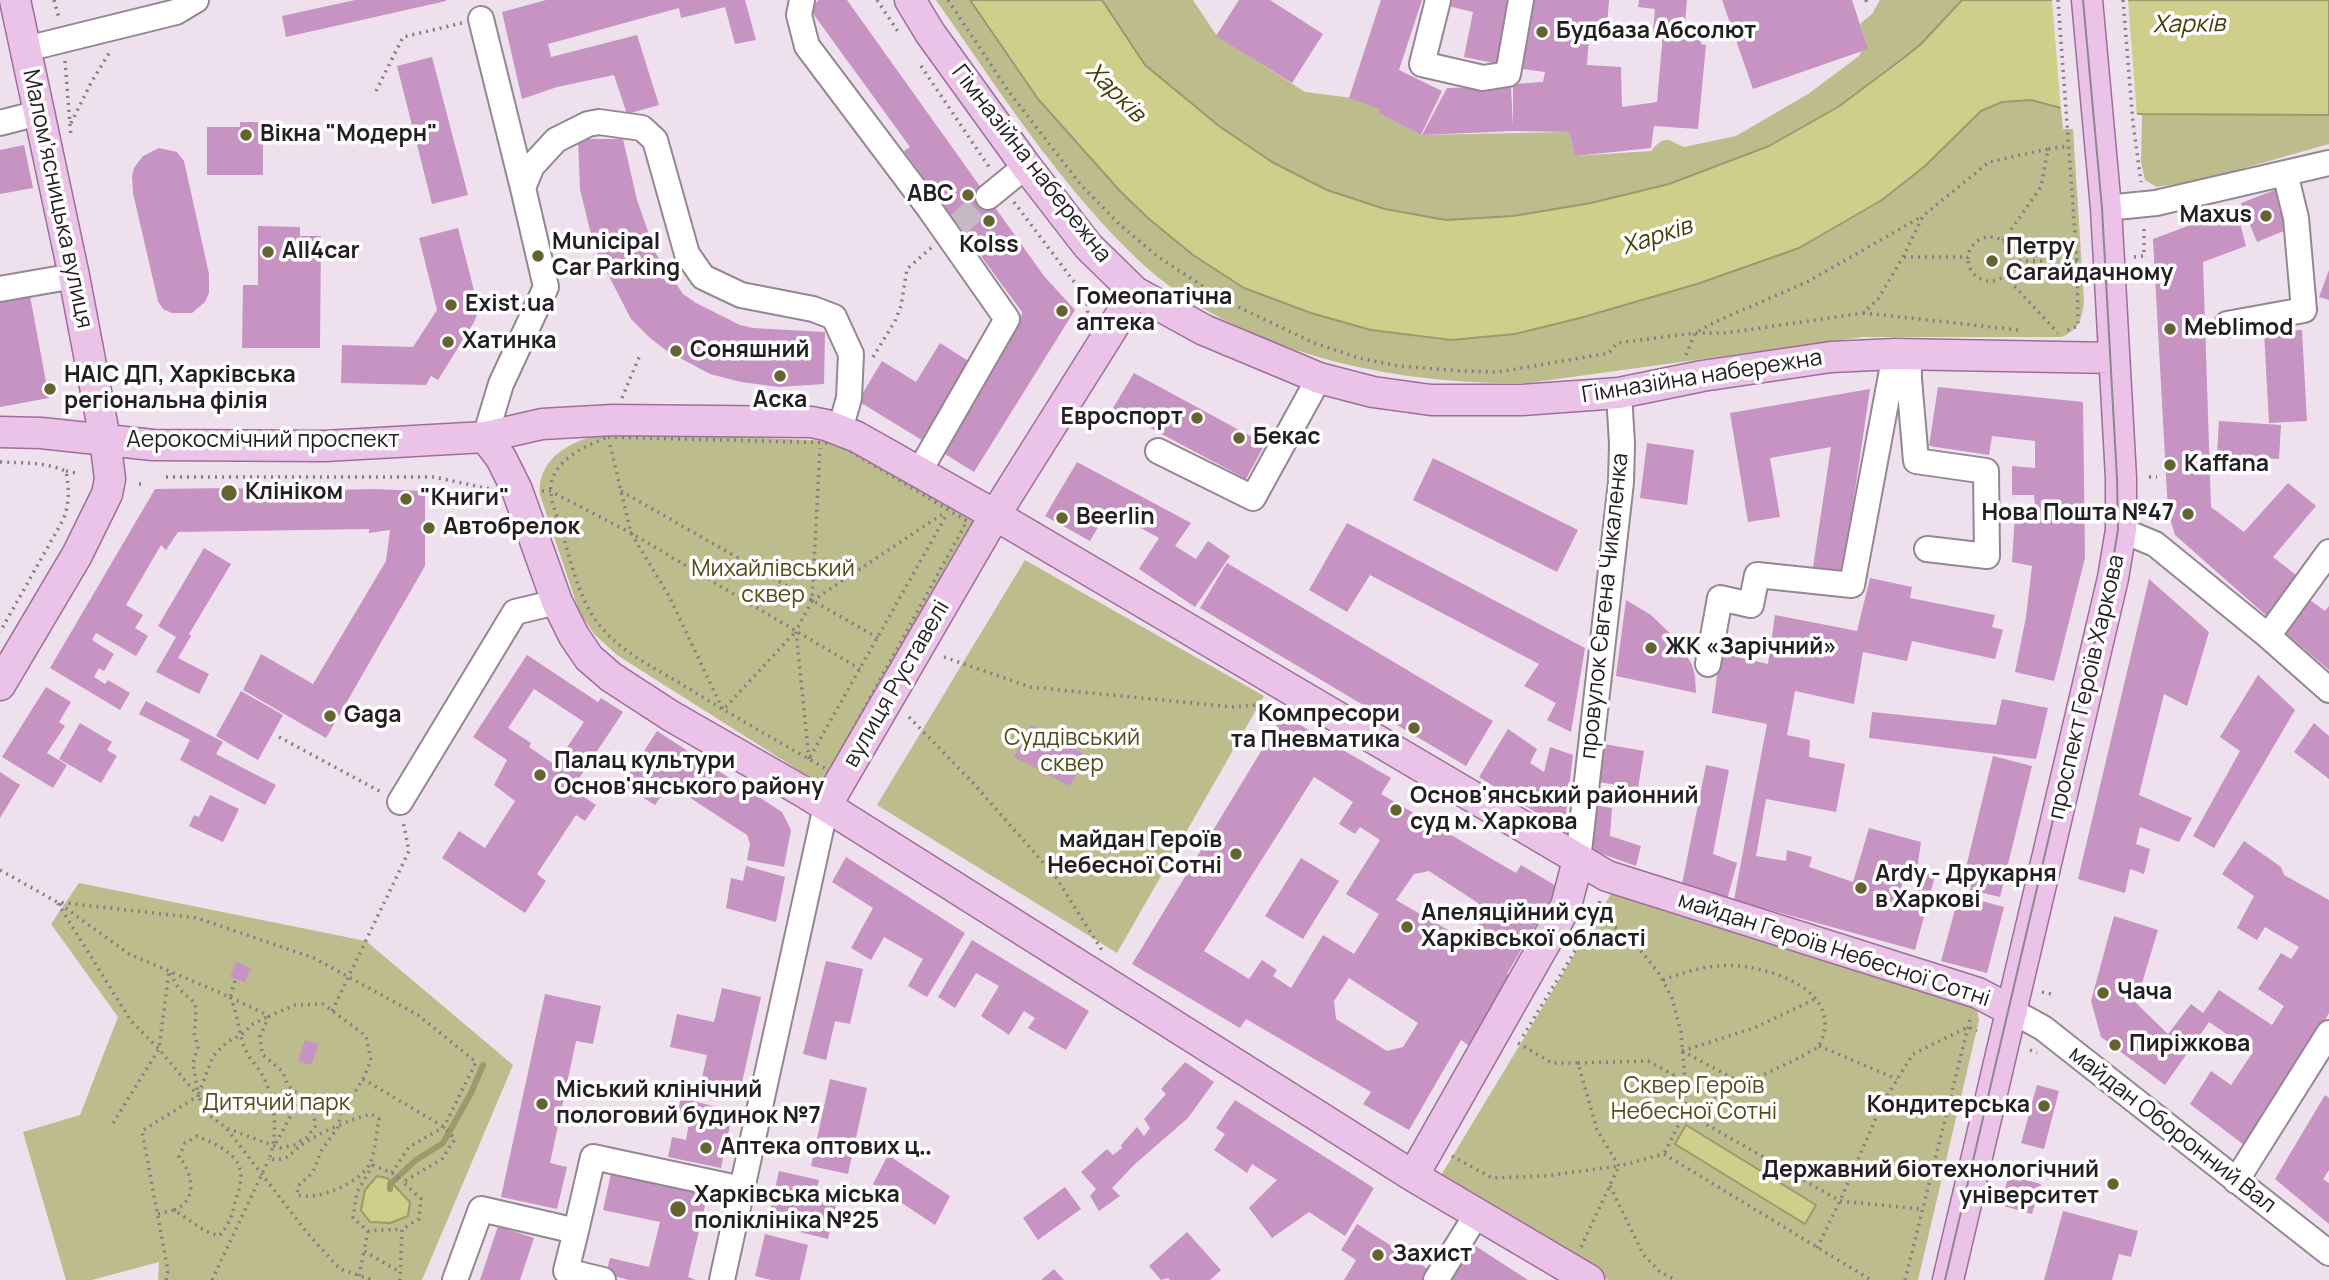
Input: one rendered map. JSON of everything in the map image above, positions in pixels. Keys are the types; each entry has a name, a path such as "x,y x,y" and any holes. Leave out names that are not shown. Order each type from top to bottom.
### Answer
{"main road":[{"name":"Малом’ясницька вулиця","path":"0,685 77,555 107,494 110,479 74,276 15,0"},
{"name":"Гімназійна набережна","path":"910,0 930,33 1026,166 1088,246 1135,292 1204,330 1319,378 1373,392 1431,400 1522,400 1619,393 1702,376 1818,358 1902,355 2114,358"},
{"name":"проспект Героїв Харкова","path":"1948,1280 2113,578 2121,530 2106,208 2084,128 2087,0"},
{"name":"вулиця Руставелі","path":"826,806 981,518 1135,292"},
{"name":"майдан Героїв Небесної Сотні","path":"485,437 542,424 610,428 811,422 830,436 857,437 919,472 981,518 1607,876 1978,993 2012,1011"},
{"name":"Аерокосмічний проспект","path":"0,432 41,433 153,445 325,446 485,437"},
{"path":"485,437 501,458 517,490 557,602 589,658 611,677 671,716 826,806 1413,1176 1579,1274"},
{"path":"1413,1176 1566,906 1578,860"}],"street":[{"path":"26,49 176,12 196,0"},
{"path":"802,0 799,15 807,46 952,229 1007,319 919,472"},
{"path":"1438,0 1422,64 1483,78 1508,74 1521,0"},
{"path":"481,19 546,287 501,384 485,437"},
{"path":"0,123 39,113"},
{"path":"523,188 532,166 556,140 599,121 642,128 655,140 687,254 703,277 741,295 813,309 834,317 851,354 849,398 830,436"},
{"path":"2106,208 2156,203 2329,163"},
{"path":"995,192 1026,166"},
{"path":"2227,324 2304,310 2296,218 2285,173"},
{"path":"0,289 74,276"},
{"path":"1902,355 1909,379 1916,461 1986,471 1987,556 1927,549"},
{"path":"1708,664 1720,598 1751,606 1757,575 1852,585 1902,355"},
{"path":"1158,451 1253,498 1319,378"},
{"name":"провулок Євгена Чикаленка","path":"1578,860 1621,482 1619,393"},
{"path":"2121,530 2155,544 2268,636 2329,690"},
{"path":"2268,636 2329,552"},
{"path":"400,802 515,612 557,602"},
{"name":"вулиця Руставелі","path":"722,1280 826,806"},
{"name":"майдан Оборонний Вал","path":"2012,1011 2043,1028 2329,1253"},
{"path":"2236,1181 2329,1033"},
{"path":"603,1280 566,1271 593,1157 742,1189"},
{"path":"455,1280 481,1209 576,1231"},
{"path":"1436,1280 1477,1214"}],"path":[{"path":"877,0 899,33"},
{"path":"948,0 1009,92 1081,185 1119,224 1173,268 1209,291 1217,306 1234,305 1289,333 1359,358 1398,366 1462,371 1518,370 1609,353 1617,343 1695,333 1726,333 1863,313 2030,331"},
{"path":"1685,353 1695,333 1807,282 1923,216 1989,163 2069,146 2084,128 2058,0"},
{"path":"2123,0 2141,184"},
{"path":"376,91 403,37 481,19"},
{"path":"70,125 92,81 132,23"},
{"path":"921,66 995,192 1087,299 1088,320"},
{"path":"2044,332 2058,334 2078,326 2080,261 2069,146"},
{"path":"2003,241 2041,187 2048,149"},
{"path":"1863,313 1878,299 1923,216"},
{"path":"2134,257 2144,257 2144,219"},
{"path":"869,365 895,321 901,306 908,269 952,229"},
{"path":"1991,237 2003,241 2010,250 2012,261 2005,276 1991,281 1977,277 1968,257 1973,245 1991,237"},
{"path":"1903,257 1968,257"},
{"path":"2012,261 2080,261"},
{"path":"2005,276 2058,334"},
{"path":"640,355 610,428 560,466 550,491 587,607 609,637 626,651 830,771"},
{"path":"610,428 830,436 836,443 950,510 981,518"},
{"path":"610,428 631,533 669,596 723,710"},
{"path":"723,710 796,631 812,601 830,436"},
{"path":"0,462 43,463 76,473"},
{"path":"0,632 68,509 69,487 66,471"},
{"path":"166,477 434,477 492,489"},
{"path":"2149,477 2157,477"},
{"path":"537,491 550,491 631,533 860,669"},
{"path":"621,491 877,638"},
{"path":"812,601 950,510"},
{"path":"809,759 950,510"},
{"path":"796,631 809,759"},
{"path":"944,657 1030,687 1233,708 1267,703"},
{"path":"909,717 974,784 1055,876 1108,960"},
{"path":"279,737 400,802 410,851 332,1011"},
{"path":"0,870 57,902 129,954 269,1016"},
{"path":"57,902 197,918 313,958 418,1015 476,1062 444,1127 409,1147 392,1172"},
{"path":"57,902 131,1021 159,1049 198,1096 209,1115 226,1128 309,1234 340,1269 373,1280"},
{"path":"1597,915 1630,938 1663,980 1672,998 1681,1032 1685,1112 1664,1154"},
{"path":"1663,980 1700,968 1746,966 1792,981 1815,999 1825,1018 1825,1029 1819,1045 1801,1057 1685,1112"},
{"path":"113,1123 159,1049 169,971"},
{"path":"169,971 179,989 195,1003 194,1033 198,1047 193,1063 198,1096"},
{"path":"236,981 230,997 237,1011 247,1053 261,1072 269,1091 275,1145"},
{"path":"2042,992 2051,994"},
{"path":"1682,1051 1754,1028 1815,999"},
{"path":"1905,1280 1974,1003"},
{"path":"166,1280 168,1271 142,1131 198,1096 213,1056 227,1042 242,1035 253,1024 295,1005 323,1004 366,1036 371,1060 363,1079 341,1114 338,1127 321,1151 313,1172 298,1186 297,1195 305,1197 335,1189 357,1179 372,1164"},
{"path":"226,1128 280,1148 294,1145 307,1137 315,1127 314,1111 286,1084 282,1072 262,1054 260,1037 269,1016"},
{"path":"1968,1027 1977,1031"},
{"path":"1817,1248 1882,1104 1913,1054 1968,1027"},
{"path":"1518,1043 1552,1063 1648,1061 1685,1081"},
{"path":"1819,1045 1897,1079"},
{"path":"2030,1050 2037,1053"},
{"path":"1682,1051 1743,1083"},
{"path":"1578,1063 1597,1130 1619,1166"},
{"path":"363,1079 444,1127 455,1139 442,1159 403,1182"},
{"path":"300,1098 328,1103 352,1096"},
{"path":"212,1280 300,1098"},
{"path":"1685,1112 1840,1201 1921,1209"},
{"path":"269,1160 282,1160 291,1156 302,1144 347,1120 371,1114 379,1119 372,1164 357,1192 353,1218 368,1231 402,1229 419,1220 421,1199 392,1172 372,1164"},
{"path":"158,1214 182,1207 191,1192 191,1176 179,1157 186,1143 197,1136 230,1155 240,1168 239,1188 229,1225 219,1236 205,1231 174,1210"},
{"path":"1450,1155 1492,1178 1545,1176 1619,1166 1664,1154 1871,1280"},
{"path":"1579,1274 1582,1245 1619,1166"},
{"path":"1610,1186 1643,1254 1660,1272 1676,1280"},
{"path":"400,1280 402,1229"},
{"path":"359,1276 368,1231"},
{"path":"364,1251 400,1272"}],"green space":[{"path":"936,0 970,0 1038,99 1149,219 1193,255 1244,288 1311,313 1371,330 1441,340 1515,334 1589,316 1700,283 1800,248 1875,205 1925,166 1981,111 2002,102 2018,100 2031,100 2061,108 2063,129 2073,129 2084,302 2082,314 2076,327 2062,337 1863,337 1528,383 1422,378 1315,356 1264,338 1215,315 1170,287 1130,252 1051,162"},
{"path":"1102,0 1193,0 1217,36 1305,92 1384,102 1378,113 1421,135 1569,132 1575,156 1651,151 1663,140 1684,147 1736,136 1808,94 1859,56 1866,43 1860,24 1872,14 1880,0 1962,0 1921,44 1905,57 1838,107 1769,146 1669,184 1591,203 1513,216 1446,220 1385,209 1329,190 1272,162 1219,126 1145,65"},
{"path":"2142,114 2329,115 2329,144 2202,180 2157,187 2145,180 2141,162"},
{"name":"Михайлівський сквер","path":"613,432 835,441 975,522 825,787 617,655 594,634 579,611 540,495 541,481 545,469 563,450 587,438"},
{"name":"Суддівський сквер","path":"1025,560 1264,696 1117,953 877,805"},
{"name":"Дитячий парк","path":"79,883 366,941 513,1065 422,1280 158,1280 159,1262 92,1280 66,1280 23,1132 80,1115 118,1017 51,924"},
{"name":"Сквер Героїв Небесної Сотні","path":"1614,889 1977,1008 1979,1020 1918,1280 1608,1280 1440,1177"}],"water":[{"name":"Харків","path":"970,0 1102,0 1145,65 1219,126 1272,162 1327,190 1385,209 1446,220 1513,216 1591,203 1669,184 1769,146 1838,107 1905,57 1921,44 1962,0 2329,0 2329,115 2142,114 2061,108 2031,100 2002,102 1981,111 1925,166 1882,200 1799,248 1697,284 1580,318 1515,334 1451,340 1371,330 1311,313 1244,288 1193,255 1120,191 1038,99"},
{"path":"1686,1125 1816,1205 1805,1224 1675,1144"},
{"path":"377,1176 387,1178 410,1202 408,1216 390,1223 370,1222 361,1210 365,1190"}],"pier":[{"path":"2052,0 2128,0 2137,117 2061,111"}],"building":[{"path":"355,0 446,1 286,37 282,16"},
{"path":"546,0 745,0 756,40 735,44 725,7 681,18 679,8 548,44 551,57 637,35 659,105 627,114 614,75 557,87 522,99 502,12"},
{"path":"819,0 847,0 1044,276 1075,310 974,472 940,451 1021,318 1022,312 904,151 910,147 809,8"},
{"path":"1239,0 1270,0 1323,34 1292,83 1216,36"},
{"path":"1381,0 1422,0 1399,70 1442,91 1421,135 1378,113 1380,109 1349,98"},
{"path":"1449,0 1512,0 1499,64 1464,57 1473,12 1448,6"},
{"path":"1531,0 1609,0 1606,39 1589,36 1587,65 1621,67 1622,107 1657,102 1663,33 1653,32 1655,9 1638,7 1639,0 1687,0 1685,23 1703,25 1701,44 1706,45 1698,129 1654,126 1651,148 1575,156 1569,132 1513,131 1422,135 1447,88 1511,86 1513,127 1513,84 1543,82 1545,72 1523,69"},
{"path":"1722,0 1852,0 1868,49 1753,89"},
{"path":"432,57 468,195 432,204 397,66"},
{"path":"240,122 263,122 263,175 207,175 207,127 240,127"},
{"path":"578,139 623,139 637,200 656,254 683,294 740,325 825,332 824,384 779,387 741,382 710,374 667,351 650,338 631,319 594,247 580,189"},
{"path":"24,145 33,188 0,194 0,150"},
{"path":"159,148 177,152 184,161 209,274 209,293 205,302 192,313 172,313 163,309 158,301 133,193 134,168 143,156"},
{"name":"Maxus","path":"2275,190 2291,228 2257,242 2241,203"},
{"path":"2236,208 2246,246 2203,262 2211,507 2244,532 2288,483 2316,506 2273,557 2300,578 2269,618 2175,535 2168,512 2153,239"},
{"path":"258,226 300,227 300,236 321,236 320,348 242,348 243,285 258,285"},
{"path":"458,228 479,310 438,380 431,376 426,385 341,383 342,345 413,347 437,310 419,238"},
{"path":"2329,270 2329,300 2319,297"},
{"path":"30,296 49,398 0,407 0,301"},
{"path":"2302,330 2307,421 2269,423 2264,332"},
{"path":"940,343 973,364 925,442 858,401 882,361 916,382"},
{"path":"1134,373 1265,444 1246,479 1113,408"},
{"path":"1938,387 2083,402 2085,558 2054,681 2015,672 2026,617 2032,566 2012,562 2015,513 2036,516 2034,495 2012,495 2012,466 2035,468 2035,441 1992,436 1989,455 1929,446"},
{"path":"1870,389 1843,572 1813,567 1831,447 1770,458 1780,517 1748,522 1730,413"},
{"path":"2219,421 2281,425 2279,459 2217,455"},
{"path":"1647,443 1694,450 1687,505 1640,498"},
{"path":"1433,458 1578,530 1557,572 1413,500"},
{"path":"1077,462 1191,523 1175,546 1196,559 1208,541 1230,556 1195,607 1139,569 1159,538 1108,510 1090,541 1045,516"},
{"path":"155,489 425,491 425,566 326,738 243,690 261,654 313,684 386,561 390,530 369,533 369,529 178,532 166,550 161,545 126,605 143,615 135,628 148,636 136,656 96,633 92,640 114,654 104,671 99,668 94,677 105,684 108,680 130,693 120,710 50,668"},
{"path":"1347,523 1585,648 1571,732 1547,720 1556,703 1524,686 1539,664 1370,575 1347,612 1309,590"},
{"path":"204,548 231,564 189,634 191,636 178,658 209,674 199,694 156,672 176,637 158,626"},
{"path":"1227,563 1493,721 1466,766 1200,608"},
{"path":"1870,578 1912,587 1910,598 1995,615 1992,627 2003,630 1995,659 1912,641 1907,661 1863,652 1854,704 1795,691 1787,735 1810,740 1809,757 1845,764 1836,812 1766,799 1756,856 1786,861 1787,850 1812,857 1809,867 1853,882 1869,828 1921,842 1917,870 1906,868 1900,893 1912,897 1919,871 1935,876 1915,950 1734,900 1767,724 1712,713 1720,653 1768,664 1775,615 1857,631"},
{"path":"2149,579 2209,632 2187,706 2164,694 2139,795 2192,818 2179,842 2140,827 2136,844 2150,849 2144,874 2130,869 2125,893 2078,879"},
{"name":"ЖК «Зарічний»","path":"1626,600 1651,615 1679,642 1692,665 1696,693 1616,676"},
{"path":"2310,600 2325,611 2329,606 2329,670 2283,631"},
{"name":"Палац культури Основ'янського району","path":"527,655 598,702 601,698 623,712 572,789 596,805 585,821 576,815 537,874 546,881 525,913 442,858 459,831 485,848 515,801 494,785 507,760 473,737","holes":["534,689 584,722 555,765 529,747 531,743 508,728"]},
{"path":"2258,675 2295,710 2214,848 2193,836 2240,751 2220,737"},
{"path":"46,687 71,702 59,722 65,726 47,753 67,765 53,788 2,757"},
{"path":"241,691 283,715 258,760 216,736"},
{"path":"2002,699 2048,708 2036,759 1869,738 1872,712 1996,725"},
{"path":"146,701 223,742 216,754 276,785 265,805 180,760 190,740 139,714"},
{"name":"Апеляційний суд Харківської області","path":"1283,715 1391,778 1381,794 1516,873 1521,865 1558,887 1507,974 1512,977 1471,1047 1461,1040 1409,1130 1363,1104 1371,1092 1246,1019 1240,1028 1132,964","holes":["1314,777 1353,802 1339,824 1355,834 1360,827 1380,840 1346,894 1379,914 1354,954 1323,935 1291,988 1273,976 1277,970 1262,960 1249,979 1204,951","1429,871 1478,903 1482,919 1469,942 1396,900 1414,874","1349,978 1418,1023 1403,1047 1387,1051 1336,1019 1334,1001"]},
{"path":"80,723 112,742 107,750 117,756 101,783 59,759"},
{"path":"2314,723 2329,736 2329,779 2294,752"},
{"path":"1031,725 1086,755 1070,786 1014,757"},
{"path":"1508,729 1537,749 1530,763 1544,772 1550,747 1573,755 1564,830 1479,777"},
{"path":"657,731 782,812 791,830 784,867 747,860 750,844 747,835 669,784 655,805 622,785"},
{"path":"1604,744 1644,751 1638,788 1598,782"},
{"path":"1993,756 2032,766 2000,897 1961,888"},
{"path":"1706,765 1729,770 1713,854 1737,863 1727,900 1682,884"},
{"path":"0,772 20,785 0,818"},
{"path":"210,795 239,809 223,842 189,826 194,815 199,817"},
{"path":"1594,805 1612,808 1610,836 1641,846 1636,866 1591,850"},
{"path":"2244,841 2281,867 2284,875 2329,900 2329,1013 2248,1148 2190,1104 2211,1071 2231,1085 2253,1052 2209,1022 2165,1085 2101,1037 2091,1001 2114,916 2158,930 2136,1003 2168,1034 2191,1004 2203,1013 2219,990 2272,1025 2284,1006 2258,989 2281,953 2291,959 2299,947 2265,927 2257,940 2237,928 2254,896 2222,874"},
{"path":"846,857 965,933 927,997 908,986 923,959 884,937 871,960 851,948 873,908 832,882"},
{"path":"1301,858 1339,881 1303,939 1265,916"},
{"path":"746,866 785,877 776,922 726,908 731,878 743,881"},
{"path":"1959,895 2004,907 1987,973 1941,961"},
{"path":"972,940 1089,1011 1066,1050 1028,1028 1035,1018 1024,1011 1009,1035 981,1016 999,986 976,973 955,1008 938,997"},
{"path":"826,961 863,969 850,1024 835,1021 826,1060 803,1054"},
{"path":"236,962 251,968 245,982 230,977"},
{"path":"722,988 761,997 739,1096 700,1087 707,1055 670,1047 677,1014 714,1022"},
{"name":"Міський клінічний пологовий будинок №7","path":"545,994 601,1006 593,1044 576,1041 550,1163 567,1167 557,1209 501,1197"},
{"path":"305,1040 319,1044 311,1065 298,1061"},
{"path":"1185,1062 1214,1082 1188,1118 1112,1188 1120,1196 1099,1211 1090,1196 1096,1189 1081,1172 1107,1149 1113,1155 1122,1148 1121,1145 1137,1127 1144,1136 1150,1128 1144,1119 1166,1094 1161,1089"},
{"path":"830,1079 867,1088 848,1174 811,1166"},
{"path":"2037,1085 2059,1091 2044,1149 2021,1143"},
{"path":"2325,1095 2329,1098 2329,1170 2323,1179 2329,1183 2329,1224 2275,1179"},
{"path":"681,1098 733,1111 721,1168 668,1157 672,1137 686,1140 689,1122 676,1119"},
{"path":"1235,1100 1374,1188 1345,1236 1309,1212 1272,1238 1249,1208 1277,1180 1252,1164 1247,1173 1214,1150 1225,1134 1216,1128"},
{"path":"888,1155 950,1196 935,1225 873,1184"},
{"path":"612,1169 709,1189 688,1277 696,1280 629,1280 606,1274 610,1258 649,1267 660,1222 603,1210"},
{"path":"779,1171 819,1180 814,1200 836,1205 828,1239 767,1224"},
{"path":"2009,1175 2041,1184 2032,1214 2000,1205"},
{"path":"1065,1187 1081,1209 1038,1240 1023,1218"},
{"path":"2063,1211 2138,1231 2131,1257 2119,1254 2112,1280 2044,1280"},
{"name":"Захист","path":"1357,1224 1431,1271 1426,1280 1344,1280 1356,1260 1341,1250"},
{"path":"498,1226 534,1238 520,1280 480,1280"},
{"path":"1187,1232 1221,1270 1210,1280 1161,1280 1149,1266"},
{"path":"765,1234 808,1245 800,1280 771,1280 755,1276"},
{"path":"1474,1245 1528,1280 1450,1280"},
{"path":"1054,1269 1064,1280 1041,1280"}],"waterway":[{"path":"390,1189 390,1184 416,1160 443,1143 483,1065"}],"tunnel":[{"path":"958,225 988,197"}],"tram line":[{"path":"1945,1280 2110,577 2118,530 2102,208 2083,0"}],"place":[{"name":"Будбаза Абсолют","path":"1542,32"},
{"name":"Вікна \"Модерн\"","path":"246,135"},
{"name":"ABC","path":"968,195"},
{"name":"Maxus","path":"2266,216"},
{"name":"Kolss","path":"989,221"},
{"name":"All4car","path":"268,252"},
{"name":"Municipal Car Parking","path":"538,256"},
{"name":"Петру Сагайдачному","path":"1992,261"},
{"name":"Exist.ua","path":"451,305"},
{"name":"Гомеопатічна аптека","path":"1062,311"},
{"name":"Meblimod","path":"2170,329"},
{"name":"Хатинка","path":"448,342"},
{"name":"Соняшний","path":"676,351"},
{"name":"Аска","path":"780,376"},
{"name":"НАІС ДП, Харківська регіональна філія","path":"50,389"},
{"name":"Евроспорт","path":"1197,418"},
{"name":"Бекас","path":"1239,438"},
{"name":"Kaffana","path":"2170,465"},
{"name":"Клініком","path":"229,493"},
{"name":"\"Книги\"","path":"406,499"},
{"name":"Нова Пошта №47","path":"2188,514"},
{"name":"Beеrlin","path":"1062,518"},
{"name":"Автобрелок","path":"429,528"},
{"name":"ЖК «Зарічний»","path":"1651,648"},
{"name":"Gaga","path":"330,716"},
{"name":"Компресори та Пневматика","path":"1414,728"},
{"name":"Палац культури Основ'янського району","path":"540,775"},
{"name":"Основ'янський районний суд м. Харкова","path":"1396,810"},
{"name":"майдан Героїв Небесної Сотні","path":"1236,854"},
{"name":"Ardy - Друкарня в Харкові","path":"1861,888"},
{"name":"Апеляційний суд Харківської області","path":"1407,927"},
{"name":"Чача","path":"2103,993"},
{"name":"Пиріжкова","path":"2115,1045"},
{"name":"Міський клінічний пологовий будинок №7","path":"542,1104"},
{"name":"Кондитерська","path":"2044,1106"},
{"name":"Аптека оптових ц‥","path":"706,1148"},
{"name":"Державний біотехнологічний університет","path":"2113,1184"},
{"name":"Харківська міська поліклініка №25","path":"678,1209"},
{"name":"Захист","path":"1378,1255"}]}
